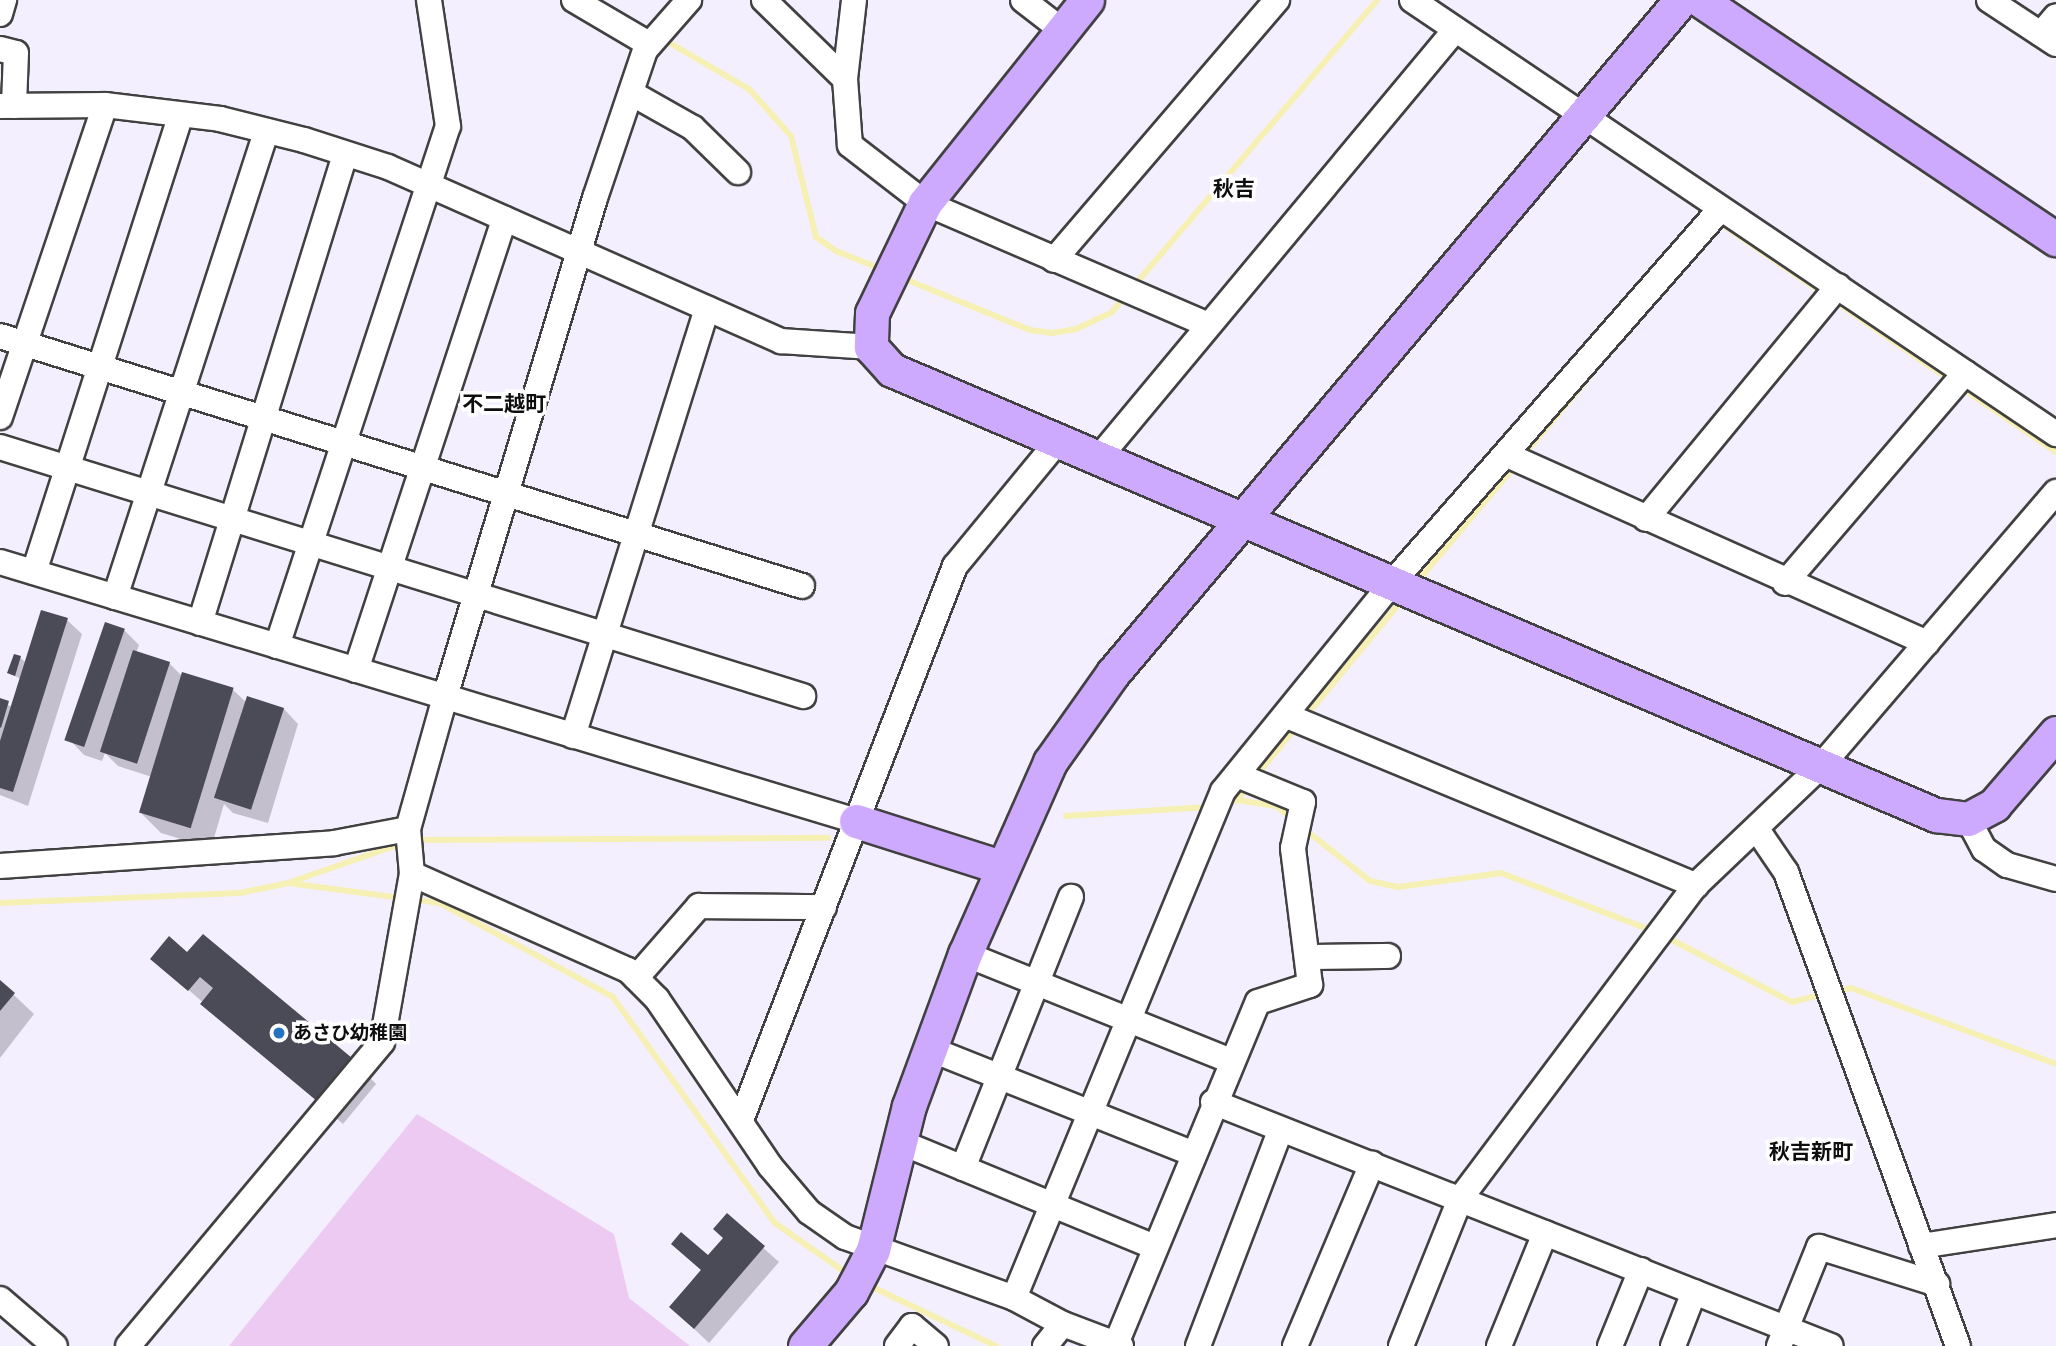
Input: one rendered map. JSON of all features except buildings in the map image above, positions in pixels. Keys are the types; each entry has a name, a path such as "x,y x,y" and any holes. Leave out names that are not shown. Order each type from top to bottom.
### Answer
{"street":[{"path":"0,14 4,0"},
{"path":"277,646 426,184 448,126 429,0"},
{"path":"574,0 654,36"},
{"path":"128,1346 383,1042 412,874 408,829 445,697 631,93 654,36 688,0"},
{"path":"764,0 845,79"},
{"path":"854,0 845,79 850,145 925,203 1208,325"},
{"path":"1023,0 1062,30"},
{"path":"1087,0 925,203 872,313 872,347 892,370 1097,460 1937,815 1968,819 1994,805 2056,733"},
{"path":"1054,260 1277,0"},
{"path":"1412,0 1583,119 2056,433"},
{"path":"805,1346 850,1292 873,1250 900,1142 930,1049 1001,867 1050,762 1113,673 1681,0"},
{"path":"1700,0 2056,239"},
{"path":"1989,0 2051,31"},
{"path":"1097,460 1455,30"},
{"path":"0,49 16,53 5,109 105,105 181,115 266,131 345,154 426,184 582,256 781,341 872,347"},
{"path":"631,93 693,128 738,172"},
{"path":"0,417 105,105"},
{"path":"34,572 181,115"},
{"path":"115,597 266,131"},
{"path":"200,623 345,154"},
{"path":"1014,1298 1223,791 1287,716 1391,584 1507,455 1720,209"},
{"path":"356,670 504,219"},
{"path":"1646,519 1838,286"},
{"path":"573,736 706,309"},
{"path":"0,336 802,586"},
{"path":"1785,583 1965,373"},
{"path":"741,1120 955,566 1058,441"},
{"path":"0,447 803,696"},
{"path":"1507,455 1785,583 1927,643"},
{"path":"1401,1346 1460,1199 1696,885 1758,831 1821,766 2056,492"},
{"path":"0,562 1001,867"},
{"path":"1287,716 1696,885"},
{"path":"412,874 520,919 636,978 657,999 770,1166 809,1212 845,1237 873,1250 1014,1298 1063,1324 1118,1345 1213,1101 1258,1002 1310,985 1293,848 1303,802 1237,775"},
{"path":"1968,819 1984,849 2007,865 2056,879"},
{"path":"0,866 334,843 408,829"},
{"path":"1758,831 1786,872 1958,1346"},
{"path":"963,1168 1071,897"},
{"path":"636,978 699,906 824,907"},
{"path":"965,954 1231,1061"},
{"path":"1307,957 1388,956"},
{"path":"930,1049 1192,1153"},
{"path":"1213,1101 1641,1270 1694,1292 1782,1337 1831,1346"},
{"path":"1198,1346 1281,1129"},
{"path":"900,1142 1155,1247"},
{"path":"1296,1346 1372,1164"},
{"path":"1921,1246 2056,1225"},
{"path":"1499,1346 1545,1233"},
{"path":"1782,1337 1819,1247 1937,1284"},
{"path":"1610,1346 1641,1270"},
{"path":"1673,1346 1694,1292"},
{"path":"0,1299 55,1346"},
{"path":"1045,1346 1063,1324"},
{"path":"897,1346 912,1326 936,1346"}],"shaded area":[{"path":"417,1114 614,1234 629,1298 690,1346 229,1346"}],"waterway":[{"path":"1133,287 1377,0"},
{"path":"663,39 749,89 791,136 816,237 836,251 881,269"},
{"path":"1717,226 1720,223 1823,293"},
{"path":"900,277 1030,330 1052,333 1076,329 1111,313 1126,296"},
{"path":"1835,301 1950,380"},
{"path":"1523,456 1617,344"},
{"path":"1959,386 2056,452"},
{"path":"1417,582 1516,465"},
{"path":"1305,717 1403,599"},
{"path":"1256,776 1298,725"},
{"path":"1226,803 1237,800 1249,785"},
{"path":"1237,800 1276,806 1292,819"},
{"path":"1066,816 1208,807"},
{"path":"1303,828 1370,881 1398,887 1501,873 1653,931"},
{"path":"413,840 828,838"},
{"path":"0,903 240,893 288,883 403,843"},
{"path":"288,883 401,898"},
{"path":"411,899 440,903 613,997 775,1223 849,1275"},
{"path":"1666,937 1792,1002 1824,994"},
{"path":"1834,992 1851,988 2056,1064"},
{"path":"868,1285 996,1346"}],"place":[{"name":"あさひ幼稚園","path":"279,1033"}],"district":[{"name":"秋吉","path":"1234,189"},
{"name":"不二越町","path":"504,404"},
{"name":"秋吉新町","path":"1811,1152"}]}
